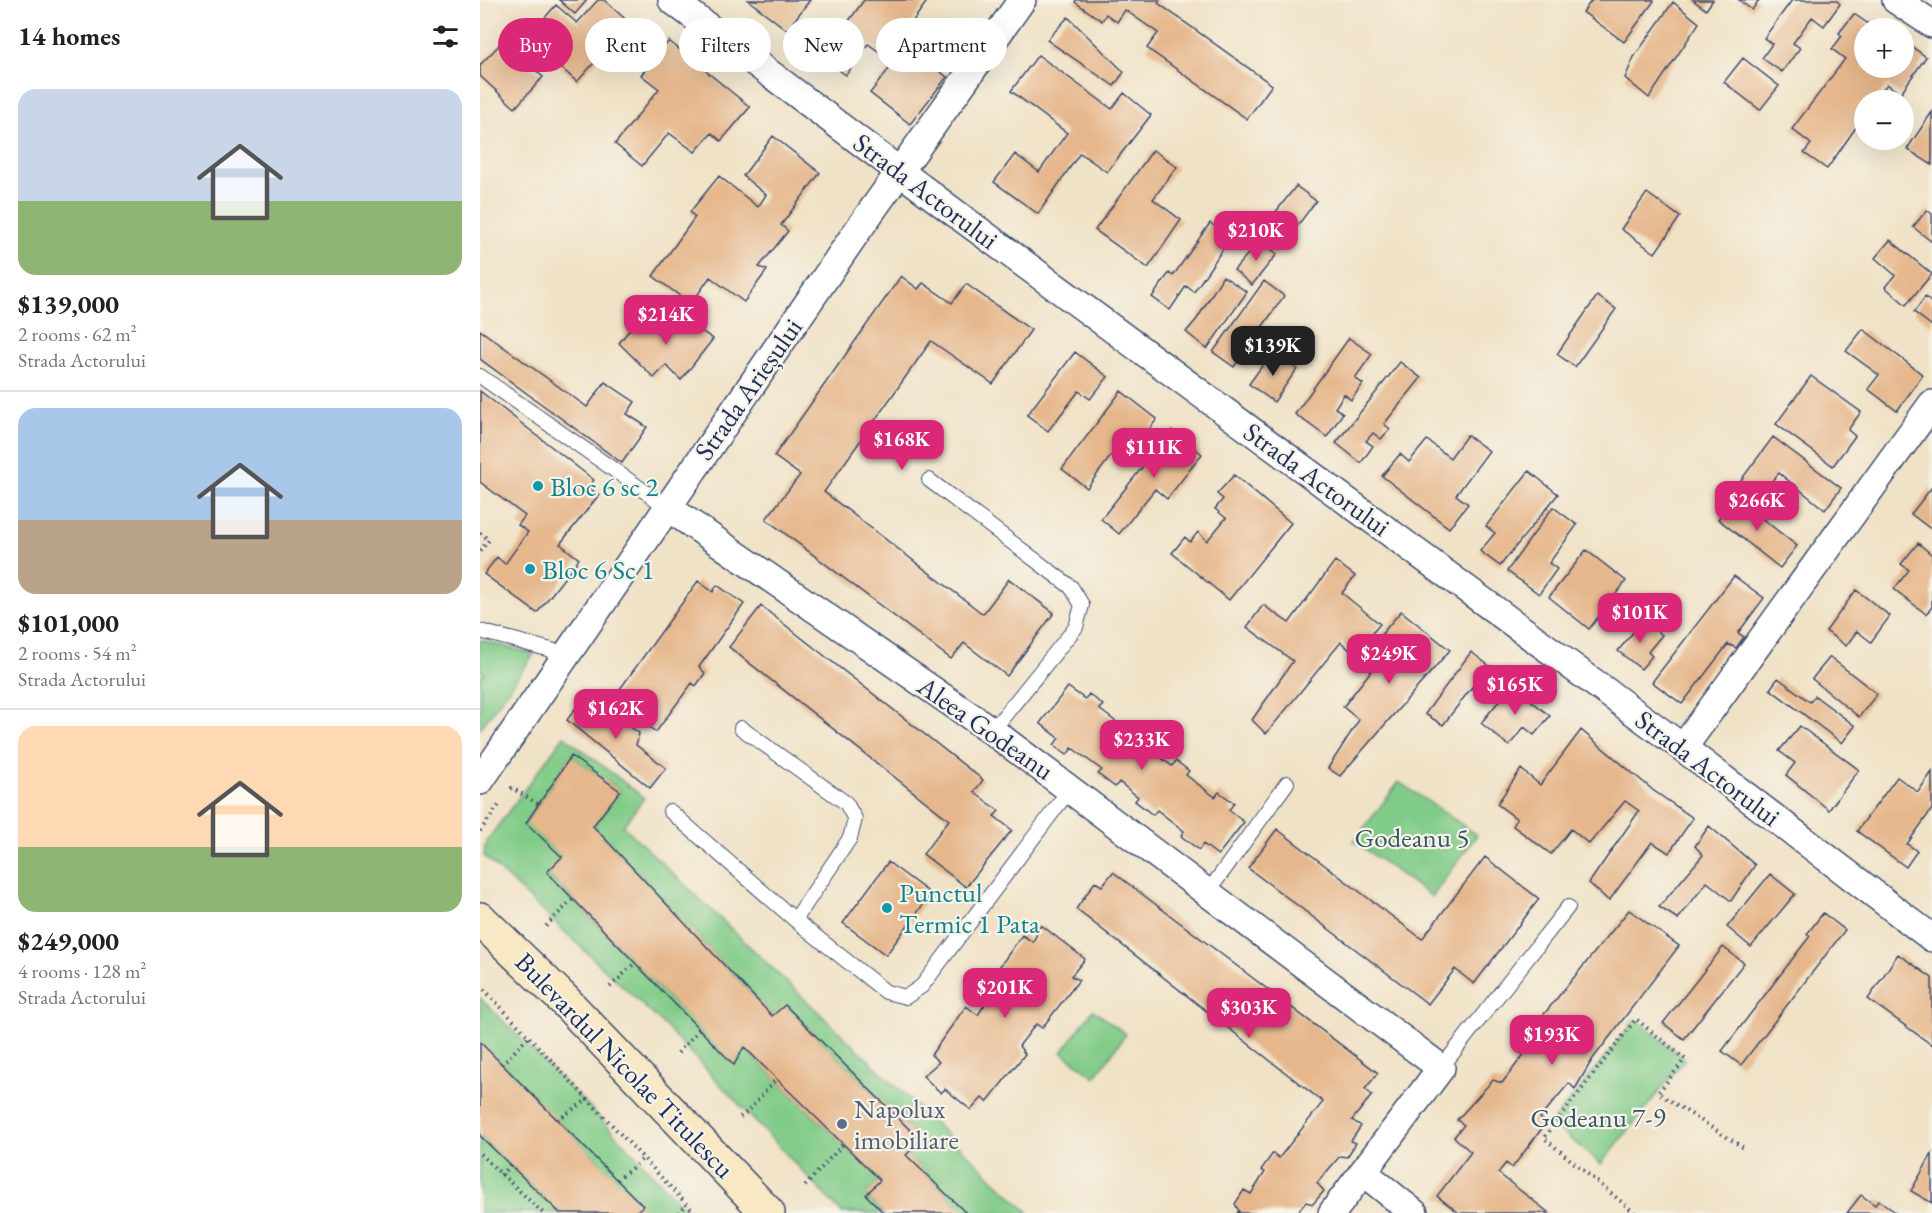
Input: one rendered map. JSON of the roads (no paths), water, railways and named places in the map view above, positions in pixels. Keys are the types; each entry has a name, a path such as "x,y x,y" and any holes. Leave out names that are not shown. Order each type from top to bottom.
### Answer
{"main road":[{"name":"Bulevardul Nicolae Titulescu","path":"480,919 572,1007 768,1213"}],"street":[{"name":"Strada Actorului","path":"672,0 899,172 1683,748 1932,938"},
{"name":"Strada Arieșului","path":"480,781 899,172 1022,0"},
{"path":"1896,0 1932,24"},
{"path":"1683,748 1932,404"},
{"name":"Aleea Godeanu","path":"667,507 992,731 1441,1068"},
{"path":"1332,1213 1441,1068"},
{"path":"1363,1172 1414,1213"}],"lane":[{"path":"480,376 667,507"},
{"path":"929,480 1071,587 1082,605 1076,627 992,731"},
{"path":"480,631 566,654"},
{"path":"741,728 846,804 855,819 850,838 795,920"},
{"path":"1208,892 1287,783"},
{"path":"670,811 795,920 886,992 906,997 922,986 1070,789"},
{"path":"1441,1068 1568,907"}],"place":[{"name":"Bloc 6 sc 2","path":"538,486"},
{"name":"Bloc 6 Sc 1","path":"530,569"},
{"name":"Punctul Termic 1 Pata","path":"887,908"},
{"name":"Napolux imobiliare","path":"842,1124"}],"park label":[{"name":"Godeanu 5","path":"1412,837"},
{"name":"Godeanu 7-9","path":"1598,1117"}]}
